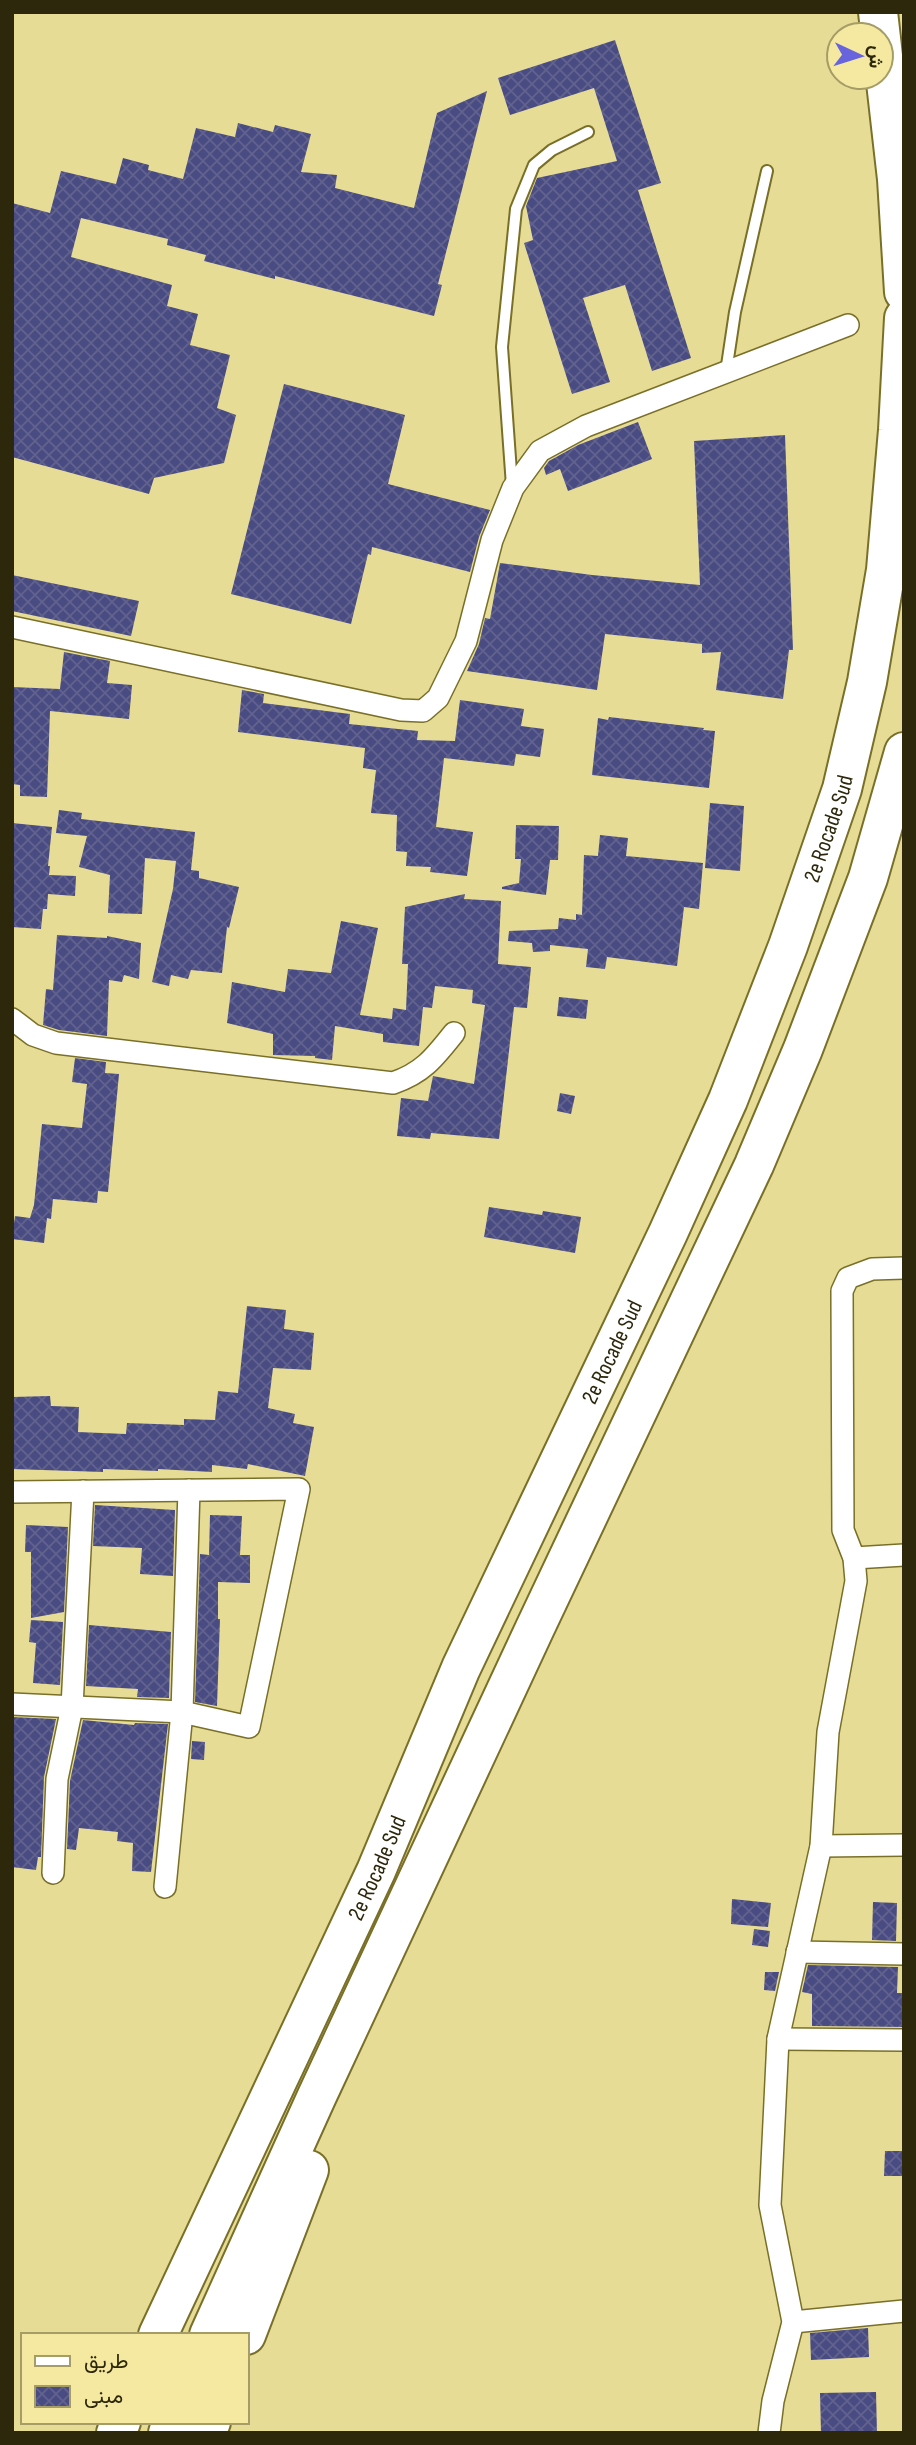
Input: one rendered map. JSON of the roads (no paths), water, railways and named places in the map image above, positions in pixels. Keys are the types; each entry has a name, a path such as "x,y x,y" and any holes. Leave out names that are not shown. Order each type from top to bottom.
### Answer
{"highway":[{"path":"878,12 897,179 904,292"},
{"name":"2e Rocade Sud","path":"159,2333 376,1871 461,1668 668,1233 728,1100 788,946 842,789 867,682 886,570 904,318"},
{"name":"2e Rocade Sud","path":"210,2333 535,1628 716,1249 780,1107 867,878 904,752"},
{"path":"247,2333 412,1893"}],"street":[{"path":"12,627 401,710 423,711 438,698 466,641 492,540 513,488 540,451 586,426 848,325"},
{"path":"12,1019 33,1035 56,1044 393,1083 412,1077 431,1062 454,1034"},
{"path":"769,2433 773,2401 793,2322 770,2205 778,2039 821,1846 828,1731 856,1581 854,1558 843,1530 842,1291 848,1278 860,1273 872,1269 904,1268"},
{"path":"12,1492 299,1489 249,1727 182,1712 12,1704"},
{"path":"165,1887 182,1712 189,1490"},
{"path":"52,1873 57,1779 72,1707 83,1491"},
{"path":"854,1558 904,1555"},
{"path":"821,1846 904,1845"},
{"path":"797,1952 904,1954"},
{"path":"778,2039 904,2040"},
{"path":"793,2322 904,2311"}],"lane":[{"path":"513,488 502,347 516,209 534,165 552,150 588,132"},
{"path":"726,372 735,312 767,171"}]}
